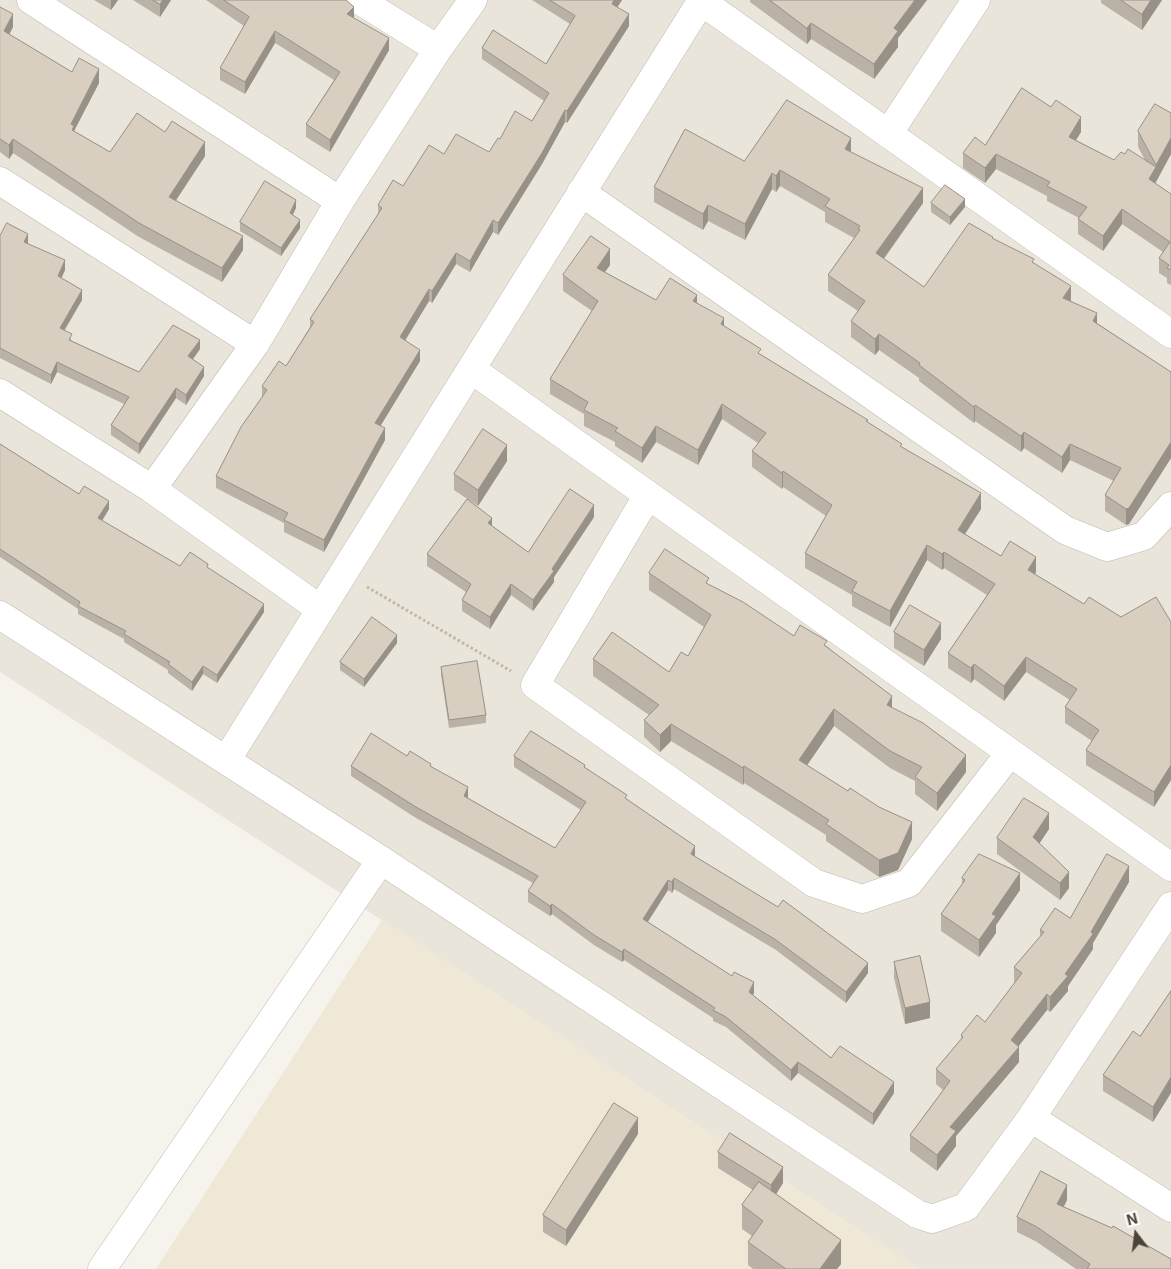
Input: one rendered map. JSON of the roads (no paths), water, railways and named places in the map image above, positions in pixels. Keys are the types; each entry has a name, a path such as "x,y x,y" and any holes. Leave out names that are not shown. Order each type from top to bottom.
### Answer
{"street":[{"path":"31,0 340,201"},
{"path":"359,0 438,49"},
{"path":"152,489 255,344 340,201 438,49 473,0"},
{"path":"888,134 976,0"},
{"path":"227,760 701,1 1171,334"},
{"path":"0,181 255,344"},
{"path":"581,192 1065,530 1106,547 1144,536 1171,506"},
{"path":"470,369 1171,868"},
{"path":"0,392 152,489 320,609"},
{"path":"648,495 535,685 814,883 862,899 909,882 1010,753"},
{"path":"0,615 381,860 917,1214 932,1219 966,1207 1032,1118 1171,906"},
{"path":"102,1269 381,860"},
{"path":"1032,1118 1171,1208"}]}
